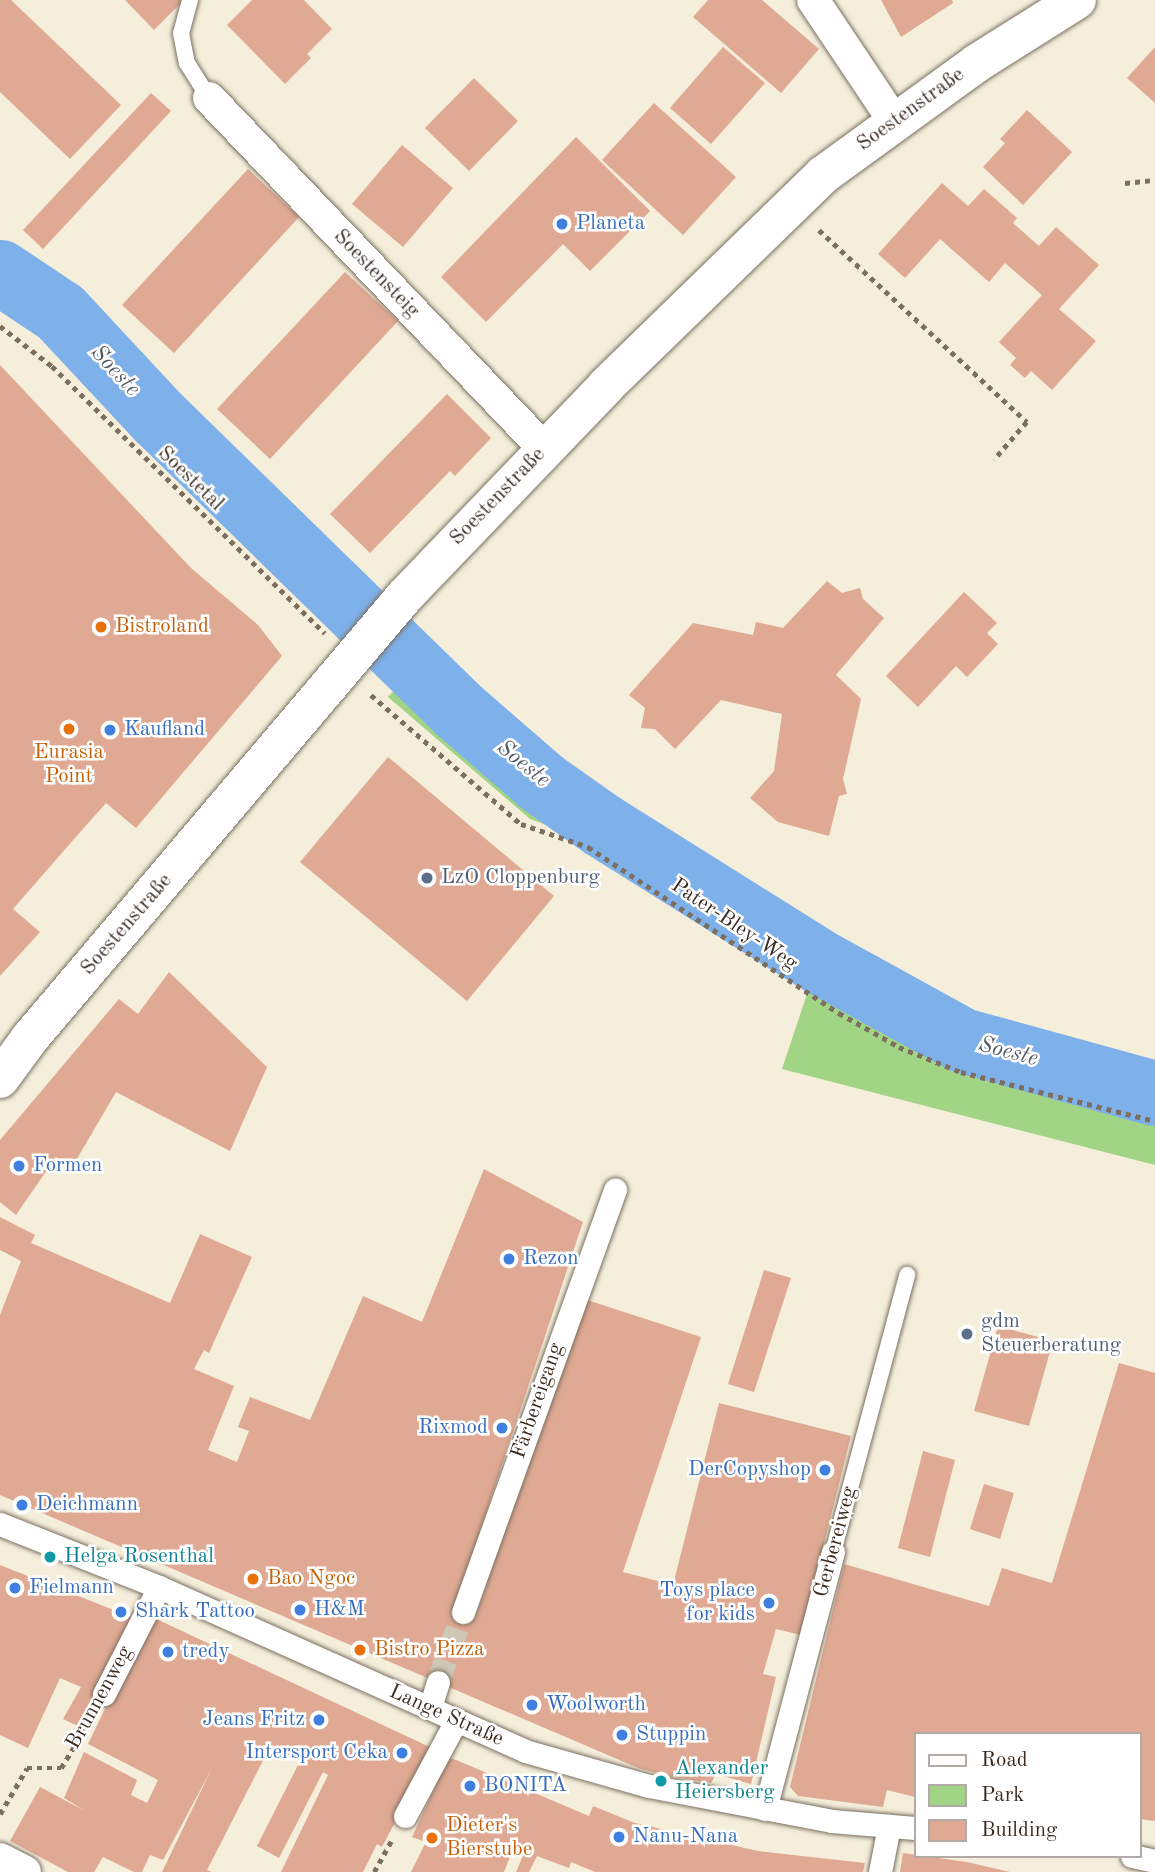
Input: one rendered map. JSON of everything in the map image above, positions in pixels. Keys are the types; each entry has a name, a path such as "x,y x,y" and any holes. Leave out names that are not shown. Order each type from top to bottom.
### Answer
{"street":[{"path":"813,0 894,121"},
{"name":"Soestenstraße","path":"0,1079 30,1038 404,597 544,449 791,203 894,121 977,63 1077,0"},
{"name":"Soestensteig","path":"209,98 544,449"},
{"name":"Färbereigang","path":"463,1612 615,1190"},
{"name":"Lange Straße","path":"0,1524 159,1587 525,1751 649,1787 832,1821 914,1828"},
{"name":"Gerbereiweg","path":"765,1809 833,1552"},
{"name":"Brunnenweg","path":"104,1694 159,1587"},
{"path":"430,1708 438,1682"},
{"path":"405,1816 456,1721"},
{"path":"880,1872 888,1826"},
{"path":"0,1858 25,1872"}],"lane":[{"path":"190,0 181,33 187,63 209,98"},
{"name":"Gerbereiweg","path":"833,1552 907,1275"}],"path":[{"path":"1125,183 1155,180"},
{"path":"791,203 1027,422 994,460"},
{"name":"Soestetal","path":"0,326 52,366 353,659"},
{"name":"Pater-Bley-Weg","path":"353,659 366,690 522,824 588,847 839,1013 899,1047 961,1072 1155,1121"},
{"name":"Brunnenweg","path":"0,1814 27,1768 61,1768 104,1694"}],"green space":[{"path":"409,674 536,790 884,1014 958,1051 1155,1104 1155,1165 782,1069 810,985 580,837 530,819 388,697"}],"building":[{"path":"0,0 11,0 121,105 70,159 0,92"},
{"path":"125,0 184,0 154,30"},
{"path":"252,0 304,0 332,29 307,54 311,58 285,84 227,25"},
{"path":"708,0 762,0 819,49 781,93 693,17"},
{"path":"881,0 952,0 953,3 901,37"},
{"path":"723,47 765,83 711,144 670,108"},
{"path":"1155,47 1155,103 1127,78"},
{"path":"474,78 518,121 469,171 425,128"},
{"path":"151,93 171,111 43,249 23,230"},
{"path":"654,103 736,177 683,235 602,160"},
{"path":"1027,110 1072,152 1023,205 983,167 1005,143 1000,139"},
{"path":"576,137 650,211 590,271 563,244 486,322 441,277"},
{"path":"402,145 453,188 403,247 352,204"},
{"path":"248,169 299,217 174,353 122,305"},
{"path":"942,183 968,206 984,189 1017,218 1013,223 1039,246 1056,227 1099,265 1059,309 1096,341 1052,390 1031,371 1025,378 1010,365 1016,358 999,342 1042,295 1005,263 989,282 940,239 905,278 878,254"},
{"path":"345,272 398,321 270,459 217,409"},
{"name":"Kaufland","path":"0,365 191,568 258,625 282,656 136,828 106,803 74,839 13,909 40,932 0,976"},
{"path":"447,394 491,438 455,476 450,471 370,553 330,514"},
{"path":"827,581 842,593 860,588 863,599 884,618 836,675 861,699 843,779 847,794 839,796 829,836 778,822 750,798 774,771 782,714 721,700 675,749 655,729 641,728 645,708 629,695 693,623 753,635 756,622 783,628"},
{"path":"964,592 997,623 987,633 998,644 967,677 956,666 918,707 886,676"},
{"path":"388,757 554,896 467,1001 300,862"},
{"path":"169,972 267,1067 230,1151 116,1092 71,1169 56,1157 16,1215 0,1202 0,1140 119,999 138,1014"},
{"path":"484,1169 583,1222 454,1609 475,1618 584,1299 701,1337 623,1572 673,1585 719,1403 851,1436 801,1635 776,1629 763,1674 776,1677 751,1784 716,1774 711,1783 638,1768 0,1495 0,1315 21,1261 0,1250 0,1217 35,1235 31,1243 170,1303 200,1234 252,1257 209,1353 204,1350 194,1369 234,1386 208,1450 237,1462 249,1431 238,1427 250,1397 310,1420 363,1296 422,1322"},
{"path":"764,1270 791,1278 754,1392 728,1384"},
{"path":"998,1326 1053,1341 1029,1426 974,1411"},
{"path":"1119,1363 1155,1373 1155,1821 1141,1819 1141,1732 914,1732 914,1797 887,1790 883,1807 798,1796 790,1787 844,1564 989,1606 1002,1568 1052,1583"},
{"path":"923,1451 955,1460 930,1557 898,1548"},
{"path":"984,1484 1014,1493 1000,1539 970,1529"},
{"path":"0,1565 134,1618 80,1727 63,1719 81,1687 60,1678 28,1748 0,1735"},
{"path":"150,1616 434,1749 382,1847 377,1844 363,1872 281,1872 328,1775 323,1772 279,1858 257,1846 300,1761 270,1747 207,1870 212,1872 162,1872 212,1768 163,1860 150,1855 142,1872 134,1872 103,1857 94,1872 68,1872 10,1841 40,1787 85,1811 64,1798 84,1752 137,1780 131,1795 147,1803 158,1780 88,1744"},
{"path":"449,1757 589,1816 593,1806 635,1823 758,1851 865,1863 863,1872 595,1872 571,1862 569,1868 537,1856 529,1872 516,1872 525,1851 514,1847 504,1872 411,1872 426,1842 412,1837"},
{"path":"903,1853 914,1855 914,1858 967,1862 1010,1872 900,1872"}],"waterway":[{"name":"Soeste","path":"0,272 60,312 159,418 456,708 541,782 602,825 824,964 962,1040 1155,1093"}],"tunnel":[{"path":"438,1682 463,1612"}],"place":[{"name":"Planeta","path":"562,224"},
{"name":"Bistroland","path":"101,627"},
{"name":"Eurasia Point","path":"69,729"},
{"name":"Kaufland","path":"110,730"},
{"name":"LzO Cloppenburg","path":"427,878"},
{"name":"Formen","path":"19,1166"},
{"name":"Rezon","path":"509,1259"},
{"name":"gdm Steuerberatung","path":"967,1334"},
{"name":"Rixmod","path":"502,1428"},
{"name":"DerCopyshop","path":"825,1470"},
{"name":"Deichmann","path":"22,1505"},
{"name":"Helga Rosenthal","path":"50,1557"},
{"name":"Bao Ngoc","path":"253,1579"},
{"name":"Fielmann","path":"15,1588"},
{"name":"Toys place for kids","path":"769,1603"},
{"name":"H&M","path":"300,1610"},
{"name":"Shark Tattoo","path":"121,1612"},
{"name":"Bistro Pizza","path":"360,1650"},
{"name":"tredy","path":"168,1652"},
{"name":"Woolworth","path":"532,1705"},
{"name":"Jeans Fritz","path":"319,1720"},
{"name":"Stuppin","path":"622,1735"},
{"name":"Intersport Ceka","path":"402,1753"},
{"name":"Alexander Heiersberg","path":"661,1781"},
{"name":"BONITA","path":"470,1786"},
{"name":"Nanu-Nana","path":"619,1837"},
{"name":"Dieter's Bierstube","path":"432,1838"}]}
